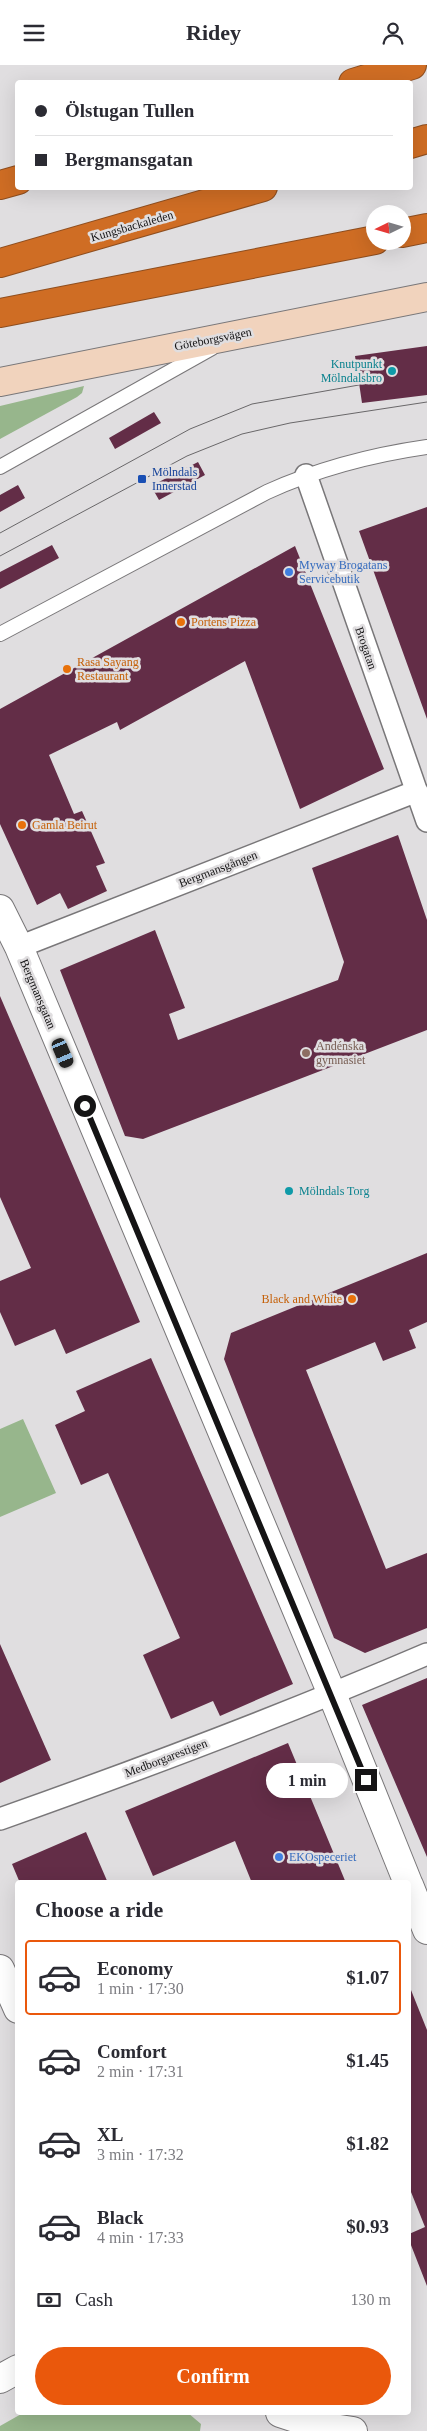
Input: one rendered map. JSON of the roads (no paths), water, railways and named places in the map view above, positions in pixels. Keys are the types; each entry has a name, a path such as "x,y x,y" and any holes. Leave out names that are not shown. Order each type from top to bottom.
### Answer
{"highway":[{"path":"363,80 412,65"},
{"path":"413,143 427,139"},
{"path":"0,185 15,181"},
{"name":"Kungsbackaleden","path":"0,263 253,190"},
{"path":"411,231 427,228"},
{"path":"0,313 366,242"}],"main road":[{"name":"Göteborgsvägen","path":"0,382 427,297"}],"street":[{"name":"Brogatan","path":"306,475 427,821"},
{"name":"Bergmansgången","path":"19,947 417,791"},
{"name":"Bergmansgatan","path":"0,909 19,947 332,1695 406,1880"},
{"name":"Medborgarestigen","path":"0,1819 85,1789 332,1695 427,1653"},
{"name":"Bergmansgatan","path":"411,1891 427,1930"},
{"path":"0,1969 15,2002"},
{"path":"0,2379 15,2371"},
{"path":"288,2421 353,2431"}],"lane":[{"path":"0,467 236,335"},
{"path":"0,634 267,492 306,475 349,462 427,447"}],"tram line":[{"path":"0,533 190,429 252,404 359,385"},
{"path":"0,556 187,456 242,434 290,423 427,402"}],"place":[{"name":"Knutpunkt Mölndalsbro","path":"392,371"},
{"name":"Mölndals Innerstad","path":"142,479"},
{"name":"Myway Brogatans Servicebutik","path":"289,572"},
{"name":"Portens Pizza","path":"181,622"},
{"name":"Rasa Sayang Restaurant","path":"67,669"},
{"name":"Gamla Beirut","path":"22,825"},
{"name":"Andénska gymnasiet","path":"306,1053"},
{"name":"Mölndals Torg","path":"289,1191"},
{"name":"Black and White","path":"352,1299"},
{"name":"EKOspeceriet","path":"279,1857"}]}
